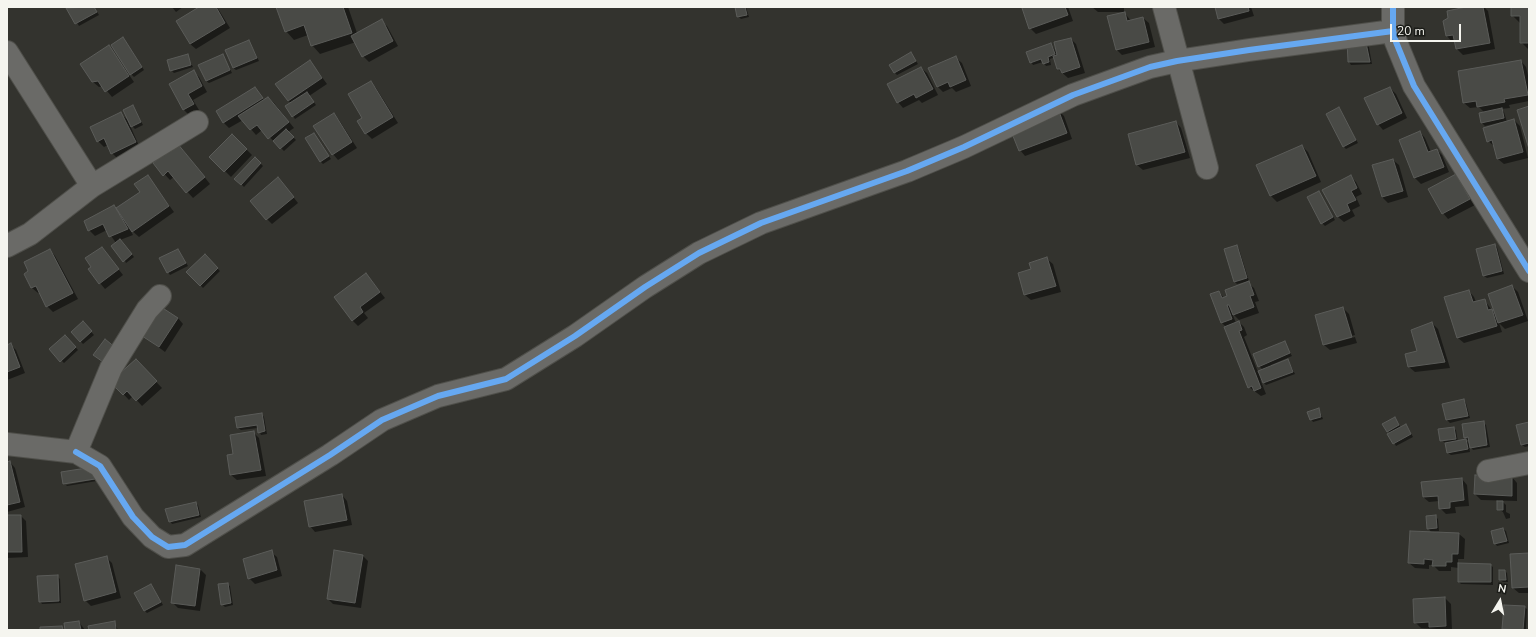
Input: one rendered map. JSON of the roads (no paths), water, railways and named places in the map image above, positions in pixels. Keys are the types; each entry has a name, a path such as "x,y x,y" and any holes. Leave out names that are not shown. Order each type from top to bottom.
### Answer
{"street":[{"path":"1164,7 1207,168"},
{"path":"1392,7 1393,31 1402,61 1414,86 1529,271"},
{"path":"7,444 76,452 100,466 134,516 152,537 168,547 185,546 330,455 382,420 438,396 506,379 575,336 645,287 699,252 761,223 907,171 964,147 1073,95 1150,68 1178,61 1393,31"},
{"path":"7,52 92,186"},
{"path":"7,246 30,234 92,186 197,122"},
{"path":"76,452 111,368 147,310 160,296"},
{"path":"1488,471 1529,463"}]}
